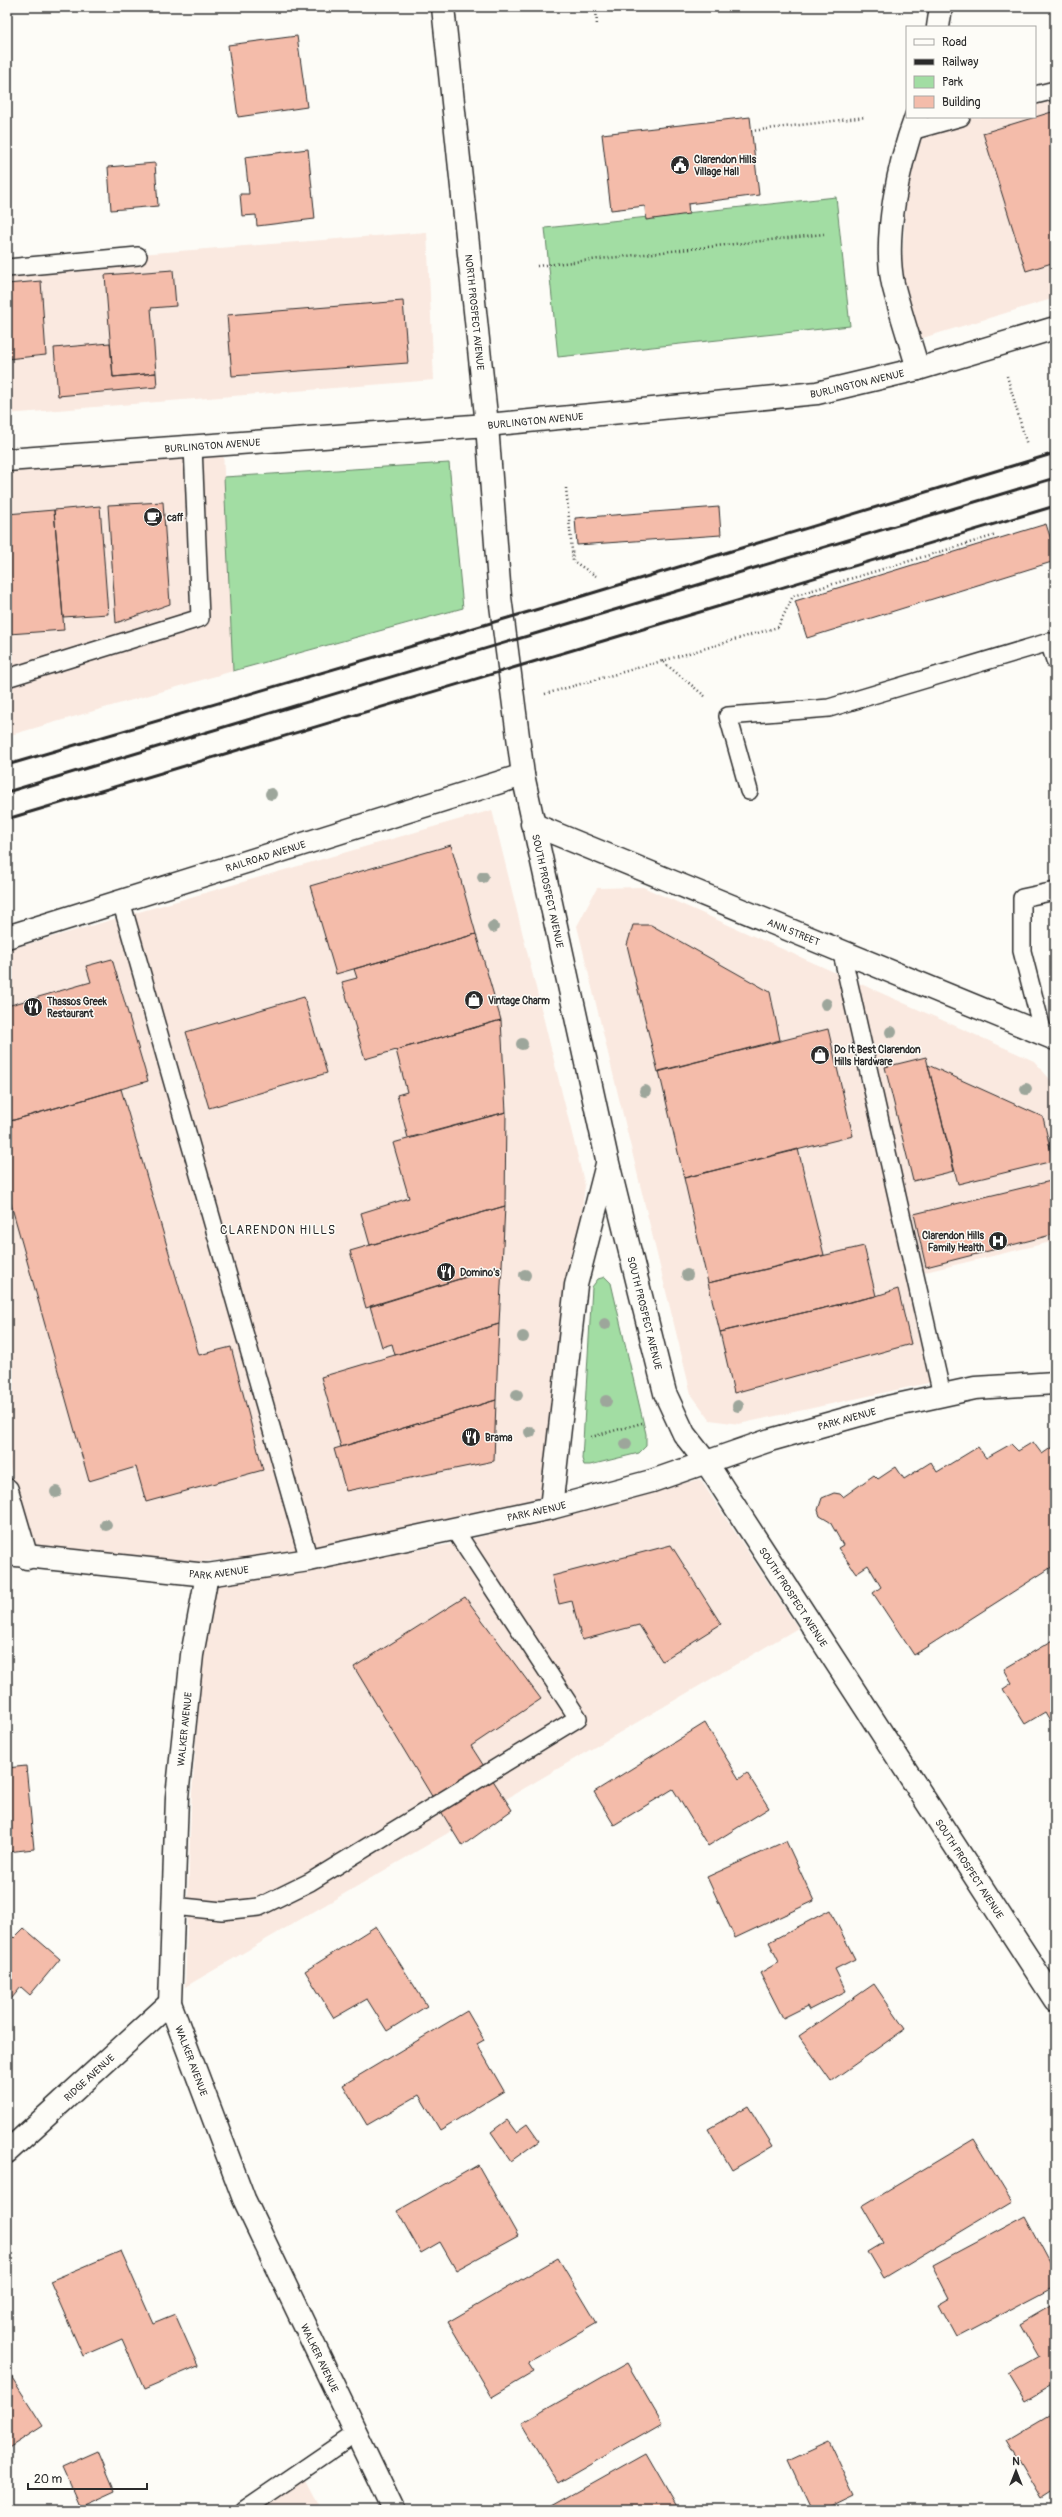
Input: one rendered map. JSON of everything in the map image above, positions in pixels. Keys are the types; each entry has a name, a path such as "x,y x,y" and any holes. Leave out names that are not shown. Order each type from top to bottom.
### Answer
{"street":[{"name":"NORTH PROSPECT AVENUE","path":"443,7 487,425 502,619"},
{"path":"938,26 941,7"},
{"path":"914,124 896,189 891,242 893,282 918,369"},
{"name":"BURLINGTON AVENUE","path":"7,460 487,425 817,393 918,369 1055,328"},
{"name":"SOUTH PROSPECT AVENUE","path":"502,619 523,775 532,824 608,1161 664,1393 684,1434 706,1462 1055,2000"},
{"name":"RAILROAD AVENUE","path":"7,937 523,775"},
{"name":"ANN STREET","path":"532,824 1051,1033"},
{"name":"SOUTH PROSPECT AVENUE","path":"550,1508 576,1285 608,1161"},
{"name":"PARK AVENUE","path":"17,1556 207,1575 309,1560 550,1508 652,1481 770,1440 942,1394 975,1388 1055,1383"},
{"path":"7,1490 17,1556"},
{"name":"WALKER AVENUE","path":"207,1575 192,1655 177,1796 170,2002 244,2199 355,2434 393,2510"},
{"name":"RIDGE AVENUE","path":"7,2152 170,2002"}],"lane":[{"path":"1036,95 1055,90"},
{"path":"914,124 954,118"},
{"path":"7,268 138,256"},
{"path":"7,678 200,618 193,446"},
{"path":"749,791 728,716 829,708 1049,642 1055,660"},
{"path":"1051,1033 1022,951 1022,898 1055,890"},
{"path":"121,901 309,1560"},
{"path":"841,949 942,1394"},
{"path":"173,1906 222,1911 259,1907 310,1882 578,1718 454,1529"},
{"path":"244,2510 355,2434"}],"path":[{"path":"596,7 597,26"},
{"path":"751,131 866,117"},
{"path":"537,266 824,234"},
{"path":"998,345 1027,445"},
{"path":"566,488 573,561 596,576"},
{"path":"514,703 778,627 793,596 996,535"},
{"path":"662,661 728,716"},
{"path":"583,1439 644,1422"}],"shaded area":[{"path":"1055,79 1055,298 916,340 901,281 907,186 926,118 1036,118 1036,85"},
{"path":"427,232 434,380 7,414 7,271 88,258"},
{"path":"223,450 233,671 7,736 7,466"},
{"path":"492,810 585,1186 544,1497 299,1553 200,1562 33,1549 7,1457 7,950"},
{"path":"643,887 1034,1061 1055,1085 1055,1241 921,1273 947,1379 739,1424 710,1420 691,1394 577,926 597,888"},
{"path":"700,1479 798,1628 185,1987 191,1805 208,1586 452,1544"},
{"path":"297,2465 321,2510 237,2510"}],"green space":[{"path":"836,197 850,326 558,357 545,228"},
{"path":"449,463 463,608 233,671 224,477"},
{"path":"605,1277 611,1283 646,1434 646,1446 639,1453 590,1465 584,1465 582,1459 592,1287 598,1279"}],"building":[{"path":"297,36 307,107 238,117 228,45"},
{"path":"1055,111 1055,262 1026,271 983,133"},
{"name":"Clarendon Hills Village Hall","path":"750,117 759,195 688,204 689,214 646,220 645,206 611,210 602,134"},
{"path":"308,149 315,219 257,226 256,215 242,216 240,194 249,194 245,157"},
{"path":"155,163 158,206 111,210 108,167"},
{"path":"173,270 176,306 151,308 156,373 113,377 105,275"},
{"path":"41,281 46,355 7,359 7,284"},
{"path":"403,301 408,363 232,376 227,315"},
{"path":"110,343 113,377 156,373 157,387 58,396 54,348"},
{"path":"163,502 170,604 116,623 108,505"},
{"path":"100,506 108,614 63,617 54,510"},
{"path":"719,507 721,535 577,545 575,518"},
{"path":"54,510 64,630 9,634 7,514"},
{"path":"1046,524 1055,552 1055,561 807,638 795,601"},
{"path":"451,845 476,934 336,974 310,886"},
{"path":"633,925 651,925 770,992 780,1040 658,1072 627,945"},
{"path":"476,934 501,1020 365,1059 342,982 357,978 354,969"},
{"path":"112,959 148,1081 7,1122 7,1006 91,982 86,966"},
{"path":"304,997 327,1073 209,1108 186,1032"},
{"path":"501,1020 506,1112 408,1138 397,1095 407,1092 396,1050"},
{"path":"828,1029 853,1136 684,1178 659,1071"},
{"path":"926,1057 954,1171 913,1181 885,1067"},
{"path":"928,1065 1043,1117 1053,1161 958,1184"},
{"path":"121,1089 199,1355 231,1347 263,1470 146,1502 136,1467 89,1481 7,1190 7,1122"},
{"path":"506,1112 505,1206 370,1245 361,1213 409,1198 393,1143"},
{"path":"1055,1142 1055,1169 1049,1143"},
{"path":"798,1149 824,1255 708,1283 684,1178"},
{"path":"1055,1180 1055,1234 926,1267 914,1214"},
{"path":"505,1206 502,1266 366,1308 350,1251"},
{"path":"864,1246 876,1296 720,1332 708,1283"},
{"path":"502,1266 499,1324 395,1355 392,1344 382,1347 370,1306"},
{"path":"898,1289 911,1344 734,1393 720,1332 876,1296"},
{"path":"499,1324 496,1400 341,1447 321,1377"},
{"path":"496,1400 494,1461 346,1491 334,1449"},
{"path":"1033,1442 1042,1454 1055,1445 1055,1565 914,1655 873,1593 881,1587 868,1565 856,1573 838,1548 843,1545 830,1522 820,1516 818,1510 822,1498 834,1493 840,1494 843,1497 874,1475 878,1479 896,1467 904,1479 931,1462 937,1472 978,1447 986,1458 1011,1444 1018,1451"},
{"path":"671,1545 721,1624 662,1661 639,1625 582,1640 572,1601 559,1604 552,1576"},
{"path":"465,1597 541,1699 471,1746 512,1810 462,1846 354,1667"},
{"path":"1055,1639 1055,1729 1045,1712 1025,1724 1003,1689 1012,1683 1004,1669"},
{"path":"705,1723 739,1779 747,1773 769,1808 708,1846 673,1789 614,1825 594,1792"},
{"path":"26,1766 34,1849 7,1852 7,1768"},
{"path":"786,1841 814,1901 735,1938 707,1877"},
{"path":"830,1910 855,1959 835,1969 846,1991 809,2010 807,2006 783,2018 760,1973 779,1962 769,1942"},
{"path":"376,1926 427,2006 387,2031 367,1999 334,2018 305,1971"},
{"path":"24,1928 60,1959 30,1995 21,1987 7,2004 7,1931 14,1938"},
{"path":"874,1984 905,2029 831,2081 799,2036"},
{"path":"467,2011 484,2040 477,2044 504,2091 440,2130 419,2095 367,2125 343,2085"},
{"path":"748,2106 773,2146 732,2170 708,2129"},
{"path":"507,2120 516,2132 527,2124 539,2141 511,2161 491,2132"},
{"path":"974,2139 1012,2201 884,2278 868,2251 883,2242 862,2206"},
{"path":"478,2165 518,2236 456,2270 440,2242 421,2253 397,2211"},
{"path":"1025,2216 1055,2272 1055,2286 956,2338 938,2305 950,2298 933,2265"},
{"path":"121,2251 153,2323 175,2314 198,2366 144,2389 122,2339 83,2356 50,2281"},
{"path":"558,2258 597,2323 528,2363 534,2372 492,2397 448,2322"},
{"path":"1055,2303 1055,2384 1025,2402 1008,2374 1040,2356 1021,2323"},
{"path":"627,2363 662,2423 558,2483 522,2423"},
{"path":"7,2370 43,2426 7,2449"},
{"path":"1055,2411 1055,2490 1041,2499 1006,2440"},
{"path":"829,2442 854,2495 823,2510 811,2510 788,2461"},
{"path":"98,2451 115,2491 80,2507 62,2467"},
{"path":"646,2453 679,2510 544,2510"}],"railway":[{"path":"7,765 576,598 1055,453"},
{"path":"7,792 1055,478"},
{"path":"7,819 1055,506"}],"place":[{"name":"Clarendon Hills Village Hall","path":"680,165"},
{"name":"caff","path":"153,517"},
{"name":"Vintage Charm","path":"474,1000"},
{"name":"Thassos Greek Restaurant","path":"33,1007"},
{"name":"Do It Best Clarendon Hills Hardware","path":"820,1055"},
{"name":"Clarendon Hills Family Health","path":"998,1241"},
{"name":"Domino's","path":"446,1272"},
{"name":"Brama","path":"471,1437"}],"district":[{"name":"CLARENDON HILLS","path":"278,1230"}]}
